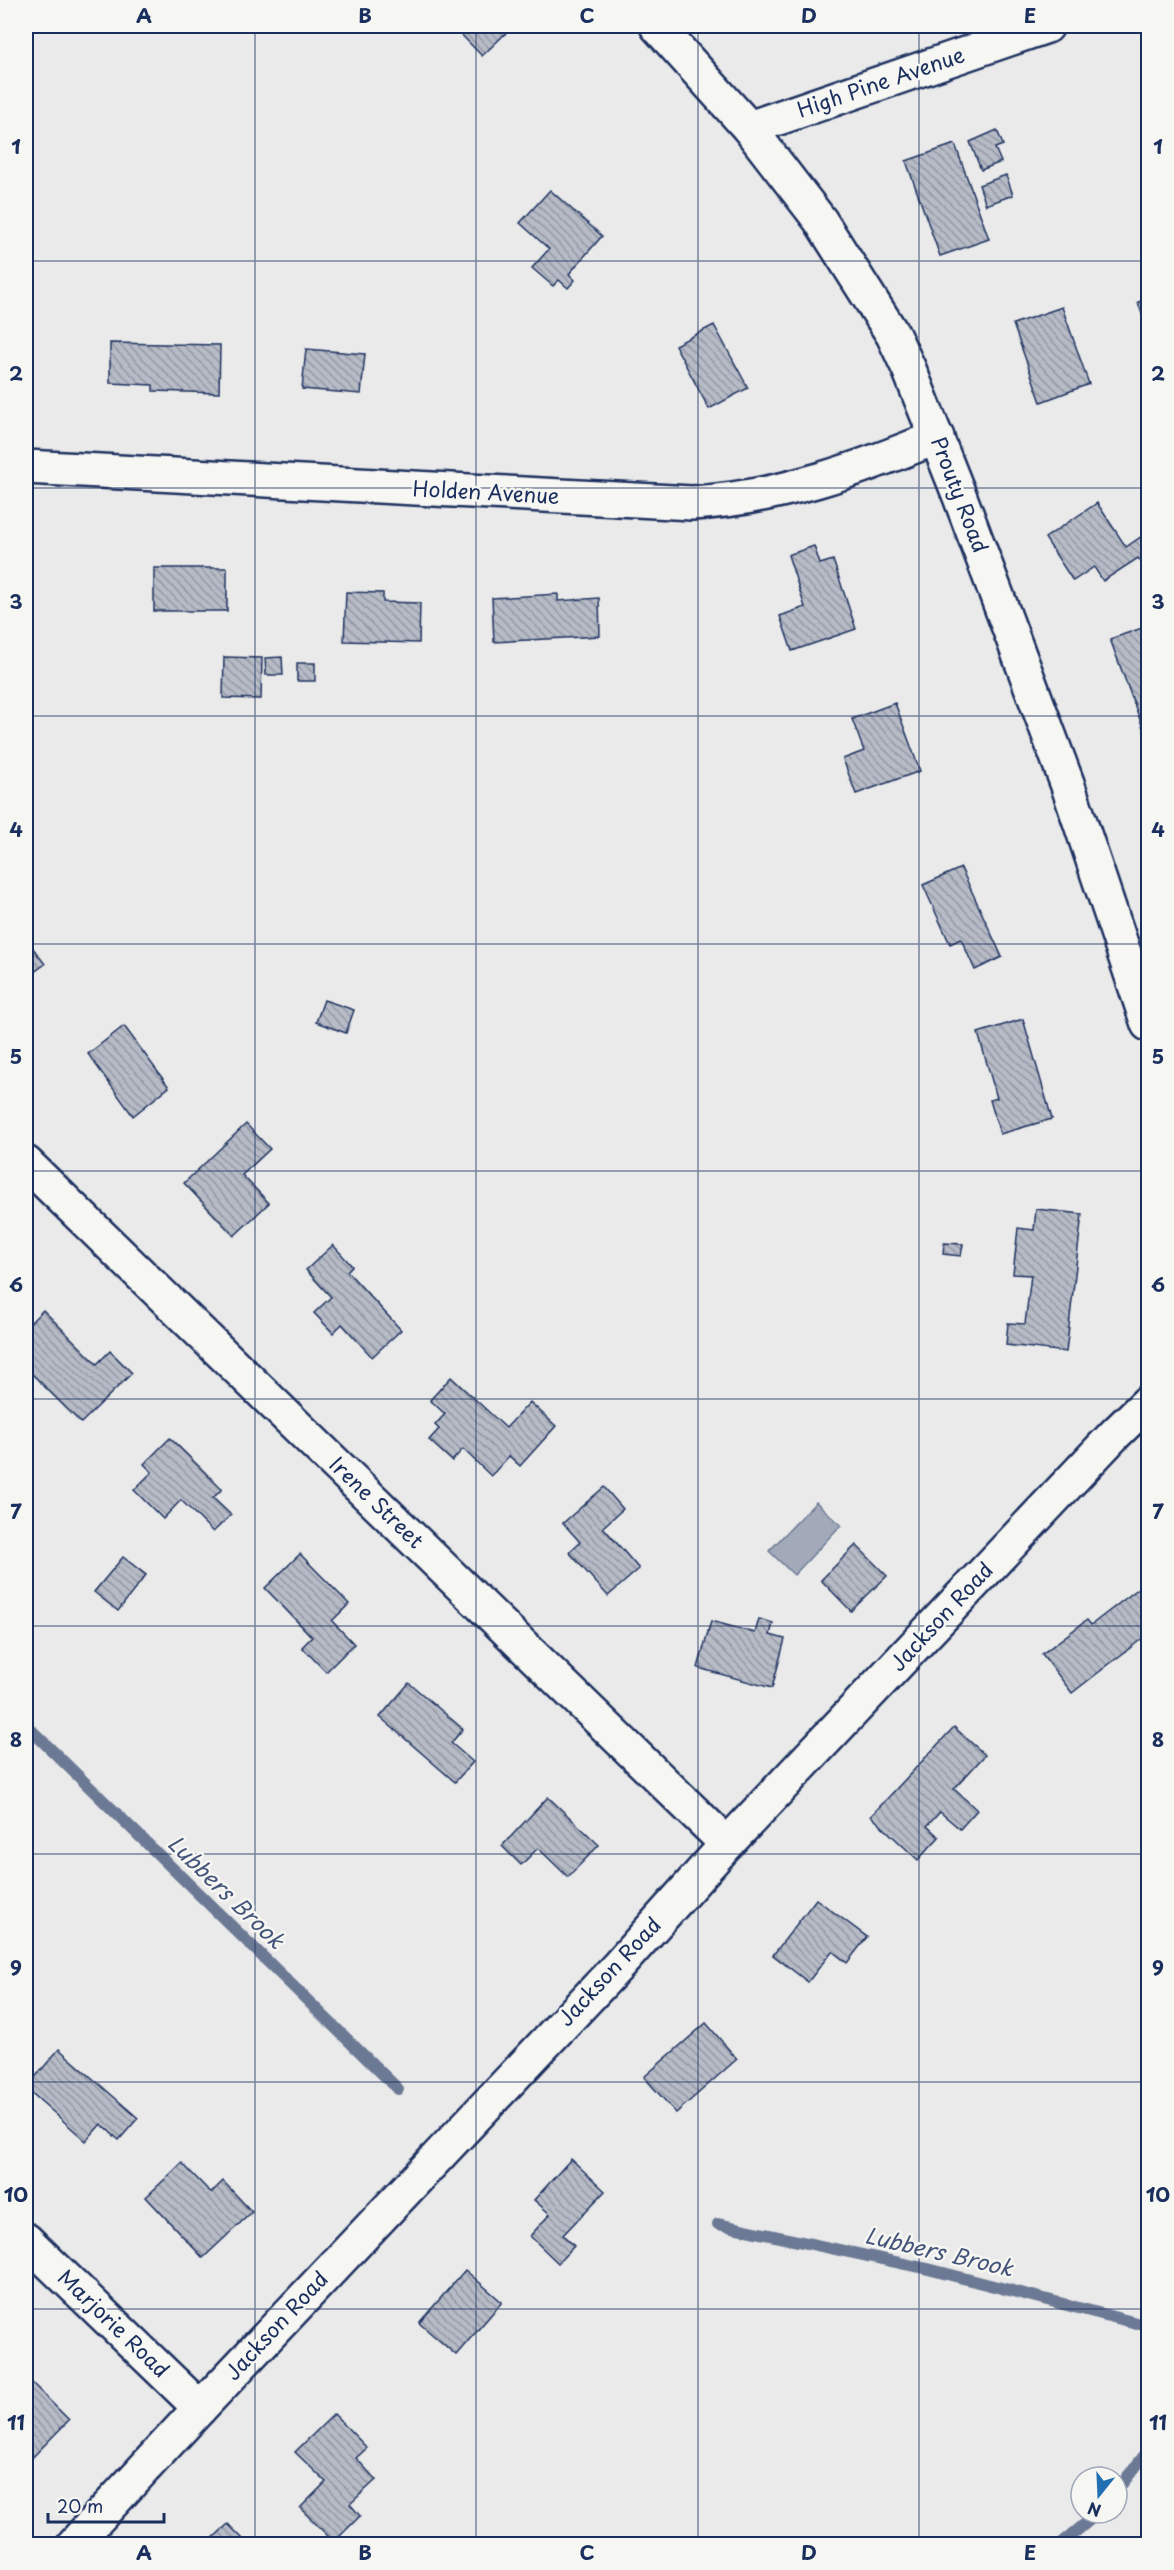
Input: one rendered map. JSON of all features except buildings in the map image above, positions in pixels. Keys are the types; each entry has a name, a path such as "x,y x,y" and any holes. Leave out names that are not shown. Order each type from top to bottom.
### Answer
{"street":[{"name":"Prouty Road","path":"657,26 749,128 820,220 857,275 905,360 937,437 1067,783 1149,1024"},
{"name":"High Pine Avenue","path":"749,128 1047,26"},
{"name":"Holden Avenue","path":"26,467 692,503 715,502 778,490 874,461 937,437"},
{"name":"Irene Street","path":"26,1163 727,1844"},
{"name":"Jackson Road","path":"74,2544 619,1965 727,1844 1114,1435 1149,1402"},
{"name":"Marjorie Road","path":"26,2240 200,2408"}],"water":[{"path":"816,1502 841,1525 794,1575 769,1551"}],"waterway":[{"name":"Lubbers Brook","path":"26,1725 398,2089"},
{"name":"Lubbers Brook","path":"718,2224 928,2269 1148,2326"},
{"name":"Lubbers Brook","path":"1129,2475 1148,2451"},
{"name":"Lubbers Brook","path":"1061,2544 1084,2525"}]}
